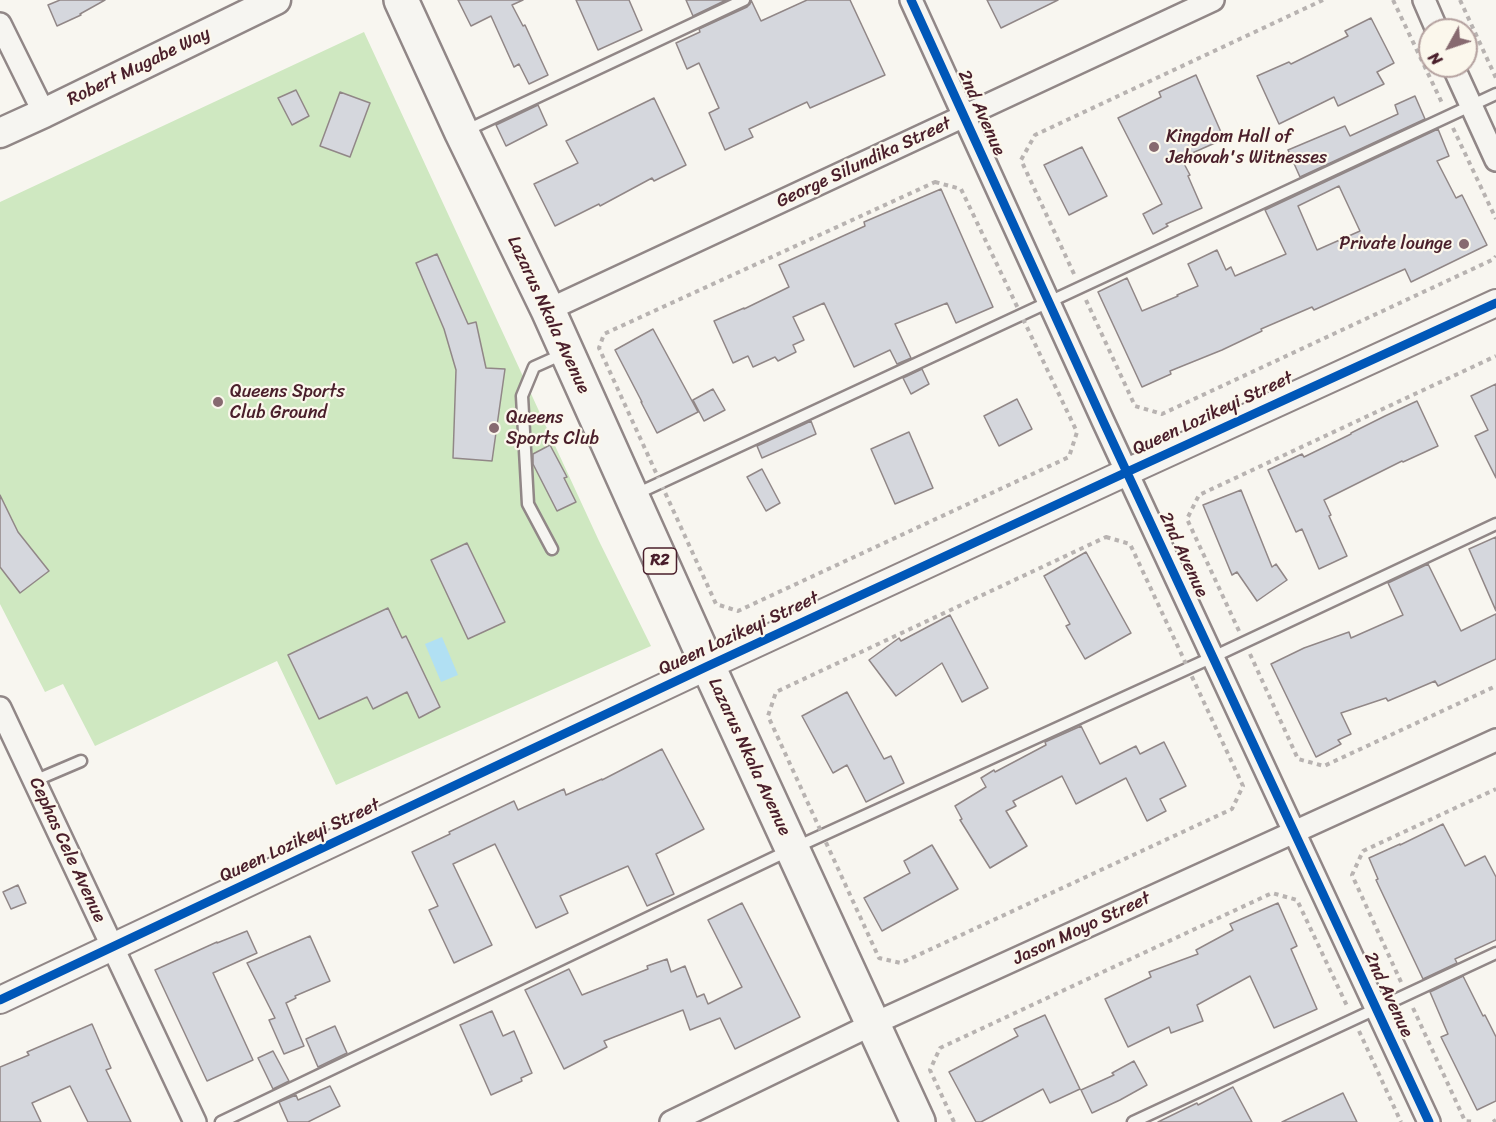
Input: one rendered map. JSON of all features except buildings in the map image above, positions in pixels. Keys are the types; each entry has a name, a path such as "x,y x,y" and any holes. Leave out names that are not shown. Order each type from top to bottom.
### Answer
{"highway":[{"name":"Lazarus Nkala Avenue","path":"401,0 462,133 548,310 708,666 918,1122"}],"main road":[{"name":"Robert Mugabe Way","path":"0,133 276,0"}],"street":[{"name":"2nd Avenue","path":"911,0 1429,1122"},
{"name":"George Silundika Street","path":"548,310 1213,0"},
{"path":"1424,0 1432,18"},
{"path":"0,24 44,113"},
{"path":"1459,78 1496,160"},
{"name":"Queen Lozikeyi Street","path":"0,1000 708,666 1496,303"},
{"name":"Cephas Cele Avenue","path":"0,708 195,1122"},
{"name":"Jason Moyo Street","path":"671,1122 873,1024 1496,740"}],"lane":[{"path":"462,133 744,0"},
{"path":"631,496 1496,94"},
{"path":"552,549 528,504 522,396 534,368 567,353"},
{"path":"221,1122 792,849 1213,657 1496,524"},
{"path":"34,781 81,761"},
{"path":"1133,1122 1496,953"}],"path":[{"path":"1460,0 1496,78"},
{"path":"1496,356 1199,495 1187,519 1298,759 1324,766 1496,686"},
{"path":"1475,1122 1465,1121 1352,874 1363,851 1496,789"},
{"path":"954,1122 930,1070 940,1048 1272,893 1297,900 1401,1122"}],"green space":[{"path":"364,32 599,541 651,646 336,785 277,661 95,746 63,684 45,692 0,604 0,202"}],"water":[{"path":"442,637 458,675 441,682 425,644"}],"cycle path":[{"path":"911,0 1103,421 1429,1122"},
{"path":"0,1000 708,666 1496,303"}],"place":[{"name":"Kingdom Hall of Jehovah's Witnesses","path":"1154,147"},
{"name":"Private lounge","path":"1464,244"},
{"name":"Queens Sports Club Ground","path":"218,402"},
{"name":"Queens Sports Club","path":"494,428"}]}
